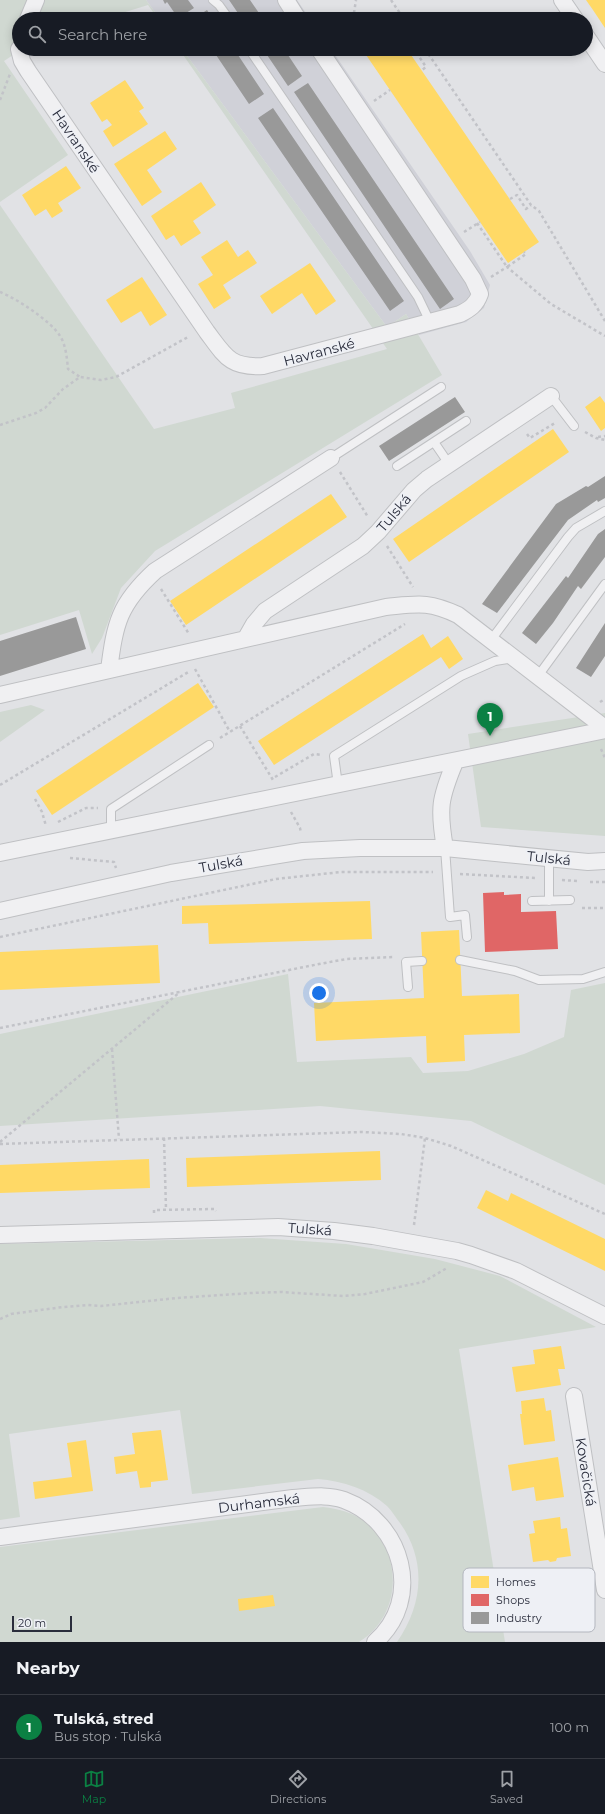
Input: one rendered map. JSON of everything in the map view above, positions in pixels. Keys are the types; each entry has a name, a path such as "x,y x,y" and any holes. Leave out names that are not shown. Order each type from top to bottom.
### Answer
{"street":[{"path":"31,12 36,0"},
{"path":"286,0 294,12"},
{"path":"562,0 570,12"},
{"path":"593,46 605,64"},
{"name":"Havranské","path":"21,56 22,61 41,91 207,332 222,353 234,363 248,367 263,366 460,314 470,309 477,302 480,294 477,286"},
{"path":"324,56 477,286"},
{"name":"Tulská","path":"246,638 254,624 265,611 364,546 414,490 449,464 551,396"},
{"path":"109,670 114,634 120,615 142,582 155,571 331,458"},
{"path":"0,695 386,607 424,604 441,608 458,615 538,676 603,734"},
{"path":"0,852 603,734"},
{"path":"445,848 440,823 440,806 444,789 455,762"},
{"name":"Tulská","path":"0,911 129,882 235,861 303,851 360,848 445,848 588,862 605,861"},
{"name":"Tulská","path":"0,1235 278,1227 334,1231 394,1239 471,1255 516,1271 605,1316"},
{"name":"Kovačická","path":"574,1396 604,1572 605,1590"},
{"name":"Durhamská","path":"0,1537 293,1498 327,1496 343,1500 358,1506 383,1526 392,1539 399,1559 402,1585 400,1600 395,1615 388,1628 375,1642"}],"lane":[{"path":"213,0 224,12"},
{"path":"254,56 418,297 430,322"},
{"path":"331,458 441,387"},
{"path":"551,396 574,426"},
{"path":"397,466 466,421"},
{"path":"434,442 449,464"},
{"path":"491,640 568,536 576,528 605,511"},
{"path":"538,676 605,584"},
{"path":"338,785 334,756 461,676 495,661 515,658"},
{"path":"111,830 111,809 209,745"},
{"path":"445,848 450,917 465,915 467,937"},
{"path":"549,858 549,901"},
{"path":"532,901 570,900"},
{"path":"460,960 515,971 539,980 583,979 605,972"},
{"path":"408,987 406,962 422,961"}],"path":[{"path":"354,12 356,0"},
{"path":"391,0 400,12"},
{"path":"419,56 426,67 422,70"},
{"path":"430,56 531,205 539,211 605,320"},
{"path":"374,101 390,90"},
{"path":"510,199 517,194 526,209 531,205"},
{"path":"464,232 479,222 507,267 551,304 605,336"},
{"path":"477,286 526,254 524,252"},
{"path":"0,292 22,303 54,328 61,336 68,369 80,377 101,380 116,377 194,334"},
{"path":"0,425 36,414 45,408 63,390 80,377"},
{"path":"530,438 566,416"},
{"path":"574,426 596,438 605,440"},
{"path":"596,438 605,436"},
{"path":"348,484 367,515"},
{"path":"396,560 409,580"},
{"path":"160,587 199,649"},
{"path":"209,745 409,622"},
{"path":"0,785 195,668 230,732"},
{"path":"603,734 605,758"},
{"path":"272,779 314,754 334,756"},
{"path":"35,798 47,827"},
{"path":"61,840 66,858 114,862 117,874 126,872 129,882"},
{"path":"0,937 276,879 341,872 398,871 605,882"},
{"path":"593,908 605,908"},
{"path":"0,1028 347,959 400,957 406,962"},
{"path":"0,1143 180,991"},
{"path":"112,1048 119,1140"},
{"path":"0,1143 362,1132 401,1134 425,1138 451,1146 495,1164 605,1214"},
{"path":"164,1138 166,1209"},
{"path":"414,1227 425,1138"},
{"path":"154,1210 215,1209"},
{"path":"0,1319 11,1314 50,1308 87,1305 101,1306 177,1298 281,1292 343,1296 365,1294 423,1282 471,1255"}],"shaded area":[{"path":"0,0 146,0 155,12 153,12 148,5 126,12 12,12 12,56 4,61 68,155 0,202"},
{"path":"146,0 297,0 305,12 155,12"},
{"path":"184,56 187,56 387,327 406,314 442,375 155,551 121,588 102,638 92,654 79,610 0,635 0,205 154,429 235,408 231,393 387,349"},
{"path":"187,56 336,56 470,251 490,285 484,308 466,322 419,335 406,314 387,327"},
{"path":"31,705 45,710 0,742 0,712"},
{"path":"605,713 605,836 481,827 468,734"},
{"path":"288,974 297,1062 411,1057 423,1073 468,1071 524,1054 564,1037 571,990 605,983 605,1185 471,1121 320,1106 0,1126 0,1034"},
{"path":"260,1238 346,1244 435,1259 500,1276 596,1327 459,1349 493,1568 463,1568 463,1632 503,1632 505,1642 397,1642 406,1628 412,1613 418,1583 418,1568 415,1552 409,1538 391,1510 380,1500 355,1487 318,1479 192,1494 180,1410 9,1434 20,1517 0,1520 0,1244"},
{"path":"323,1507 345,1512 365,1522 378,1535 387,1550 392,1567 393,1584 390,1601 384,1617 373,1631 359,1642 0,1642 0,1547"}],"building: Homes":[{"path":"586,0 605,0 605,28 593,10"},
{"path":"367,56 412,56 539,242 508,263"},
{"path":"125,80 144,108 139,111 148,124 113,147 103,131 112,125 107,119 102,122 90,103"},
{"path":"165,131 177,149 147,170 162,192 142,206 114,164"},
{"path":"66,166 81,188 58,203 63,211 52,218 46,209 35,216 22,195"},
{"path":"201,182 216,205 193,221 201,233 181,246 174,235 166,240 151,216"},
{"path":"227,240 238,257 248,250 257,263 223,285 231,298 214,309 198,284 213,275 201,257"},
{"path":"310,263 336,301 316,315 302,293 272,314 260,296"},
{"path":"142,277 167,315 150,326 141,311 121,323 106,300"},
{"path":"600,396 605,403 605,428 601,431 585,407"},
{"path":"553,429 569,452 409,562 393,539"},
{"path":"331,494 347,517 186,625 170,601"},
{"path":"423,634 431,648 448,636 463,659 449,669 441,657 274,765 258,741"},
{"path":"198,683 214,707 52,815 36,791"},
{"path":"370,901 372,939 209,944 208,923 182,924 182,906"},
{"path":"459,930 462,996 519,994 520,1033 464,1035 465,1061 427,1063 426,1036 316,1041 314,1003 424,998 421,932"},
{"path":"158,945 160,983 0,990 0,952"},
{"path":"380,1151 381,1180 187,1187 186,1158"},
{"path":"149,1159 150,1188 0,1193 0,1165"},
{"path":"486,1190 508,1201 511,1193 605,1239 605,1271 477,1208"},
{"path":"561,1346 565,1369 558,1369 561,1385 516,1392 512,1367 535,1364 533,1350"},
{"path":"544,1398 546,1411 551,1410 555,1441 524,1445 520,1414 522,1414 521,1401"},
{"path":"161,1430 168,1480 151,1482 151,1487 140,1488 137,1471 116,1474 114,1457 135,1454 132,1433"},
{"path":"86,1440 93,1491 35,1499 33,1482 72,1477 67,1443"},
{"path":"558,1457 564,1497 536,1501 534,1487 512,1491 508,1465"},
{"path":"560,1517 561,1529 567,1528 571,1556 557,1558 556,1561 550,1562 548,1560 533,1562 529,1534 535,1533 533,1521"},
{"path":"273,1595 275,1606 239,1611 238,1599"}],"building: Shops":[{"path":"504,892 504,895 521,894 521,912 556,911 558,949 485,952 483,893"}],"building: Industry":[{"path":"163,0 188,0 194,8 188,12 174,12 167,2 165,4"},
{"path":"229,0 250,0 258,12 237,12"},
{"path":"217,56 239,56 264,94 249,104"},
{"path":"268,56 289,56 302,76 288,86"},
{"path":"308,83 454,299 440,309 294,92"},
{"path":"273,108 404,301 390,311 258,118"},
{"path":"455,397 465,412 389,461 379,446"},
{"path":"605,476 605,498 598,502 597,500 568,520 497,613 482,604 556,504"},
{"path":"605,529 605,557 581,589 578,586 553,623 536,644 522,633 566,576 568,578 598,534"},
{"path":"76,617 86,649 0,676 0,641"},
{"path":"605,623 605,656 591,677 576,668"}],"place":[{"name":"Tulská, stred","path":"490,736"}]}
